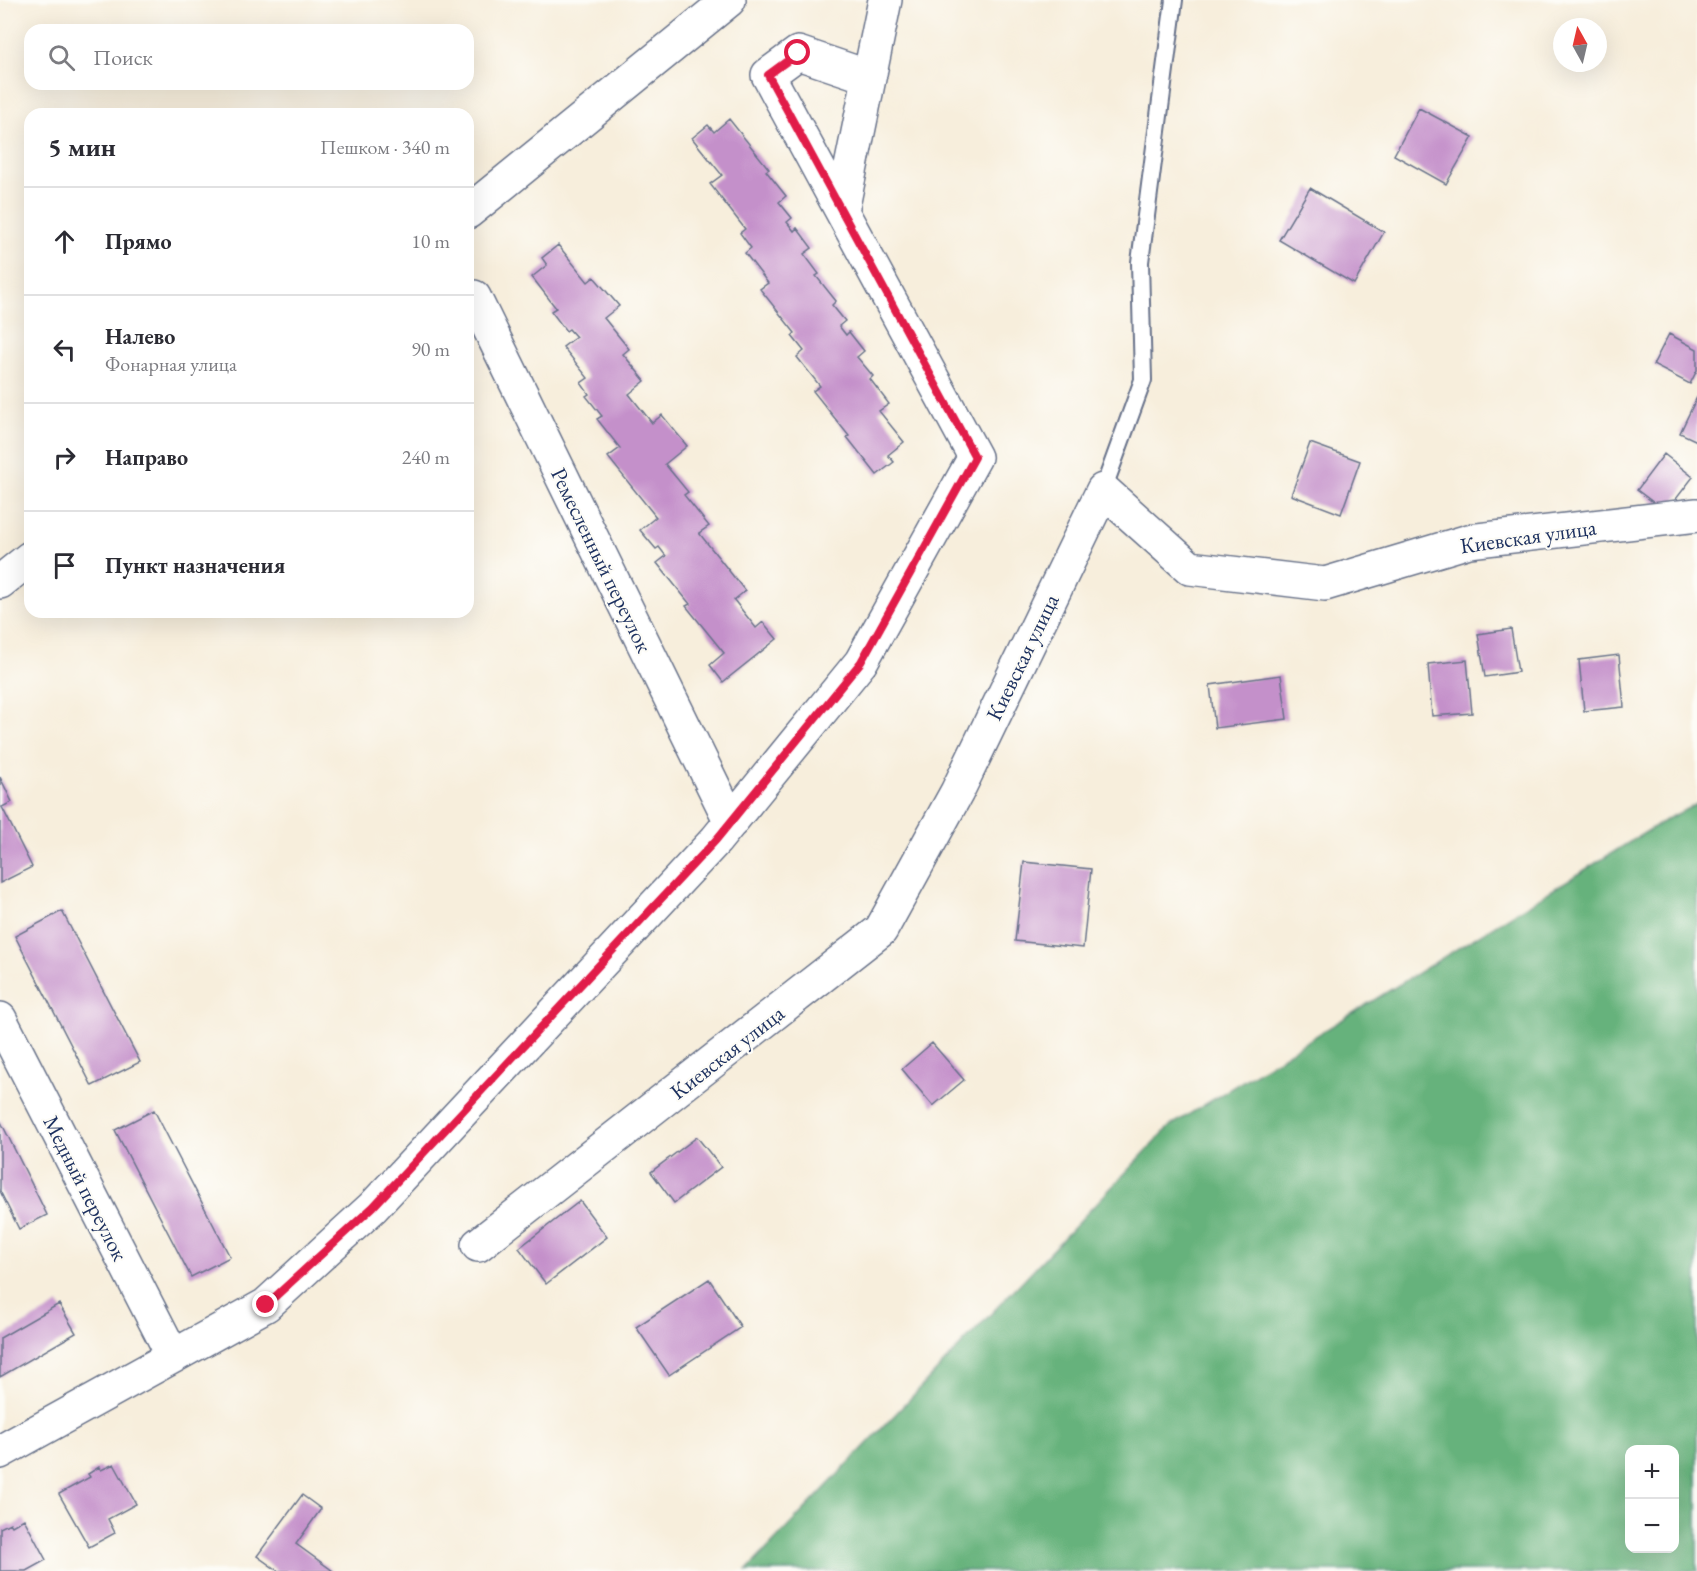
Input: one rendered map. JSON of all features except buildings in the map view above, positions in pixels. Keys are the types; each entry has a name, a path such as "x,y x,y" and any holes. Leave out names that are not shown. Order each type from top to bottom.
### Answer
{"street":[{"path":"474,207 729,0"},
{"path":"842,211 885,0"},
{"path":"0,1452 266,1305 373,1207 716,840 861,662 975,457 768,75 798,53 869,78"},
{"name":"Ремесленный переулок","path":"474,297 731,822"},
{"name":"Киевская улица","path":"478,1245 881,930 957,792 1103,490 1190,568 1325,584 1469,541 1697,515"},
{"path":"0,582 24,563"},
{"name":"Медный переулок","path":"0,1019 173,1356"}],"lane":[{"path":"1103,490 1143,380 1140,262 1174,0"}],"green space":[{"path":"1697,804 1697,1571 746,1571 1170,1126 1667,819"}],"route":[{"path":"266,1305 373,1207 716,840 861,662 975,457 768,75 798,53"}]}
